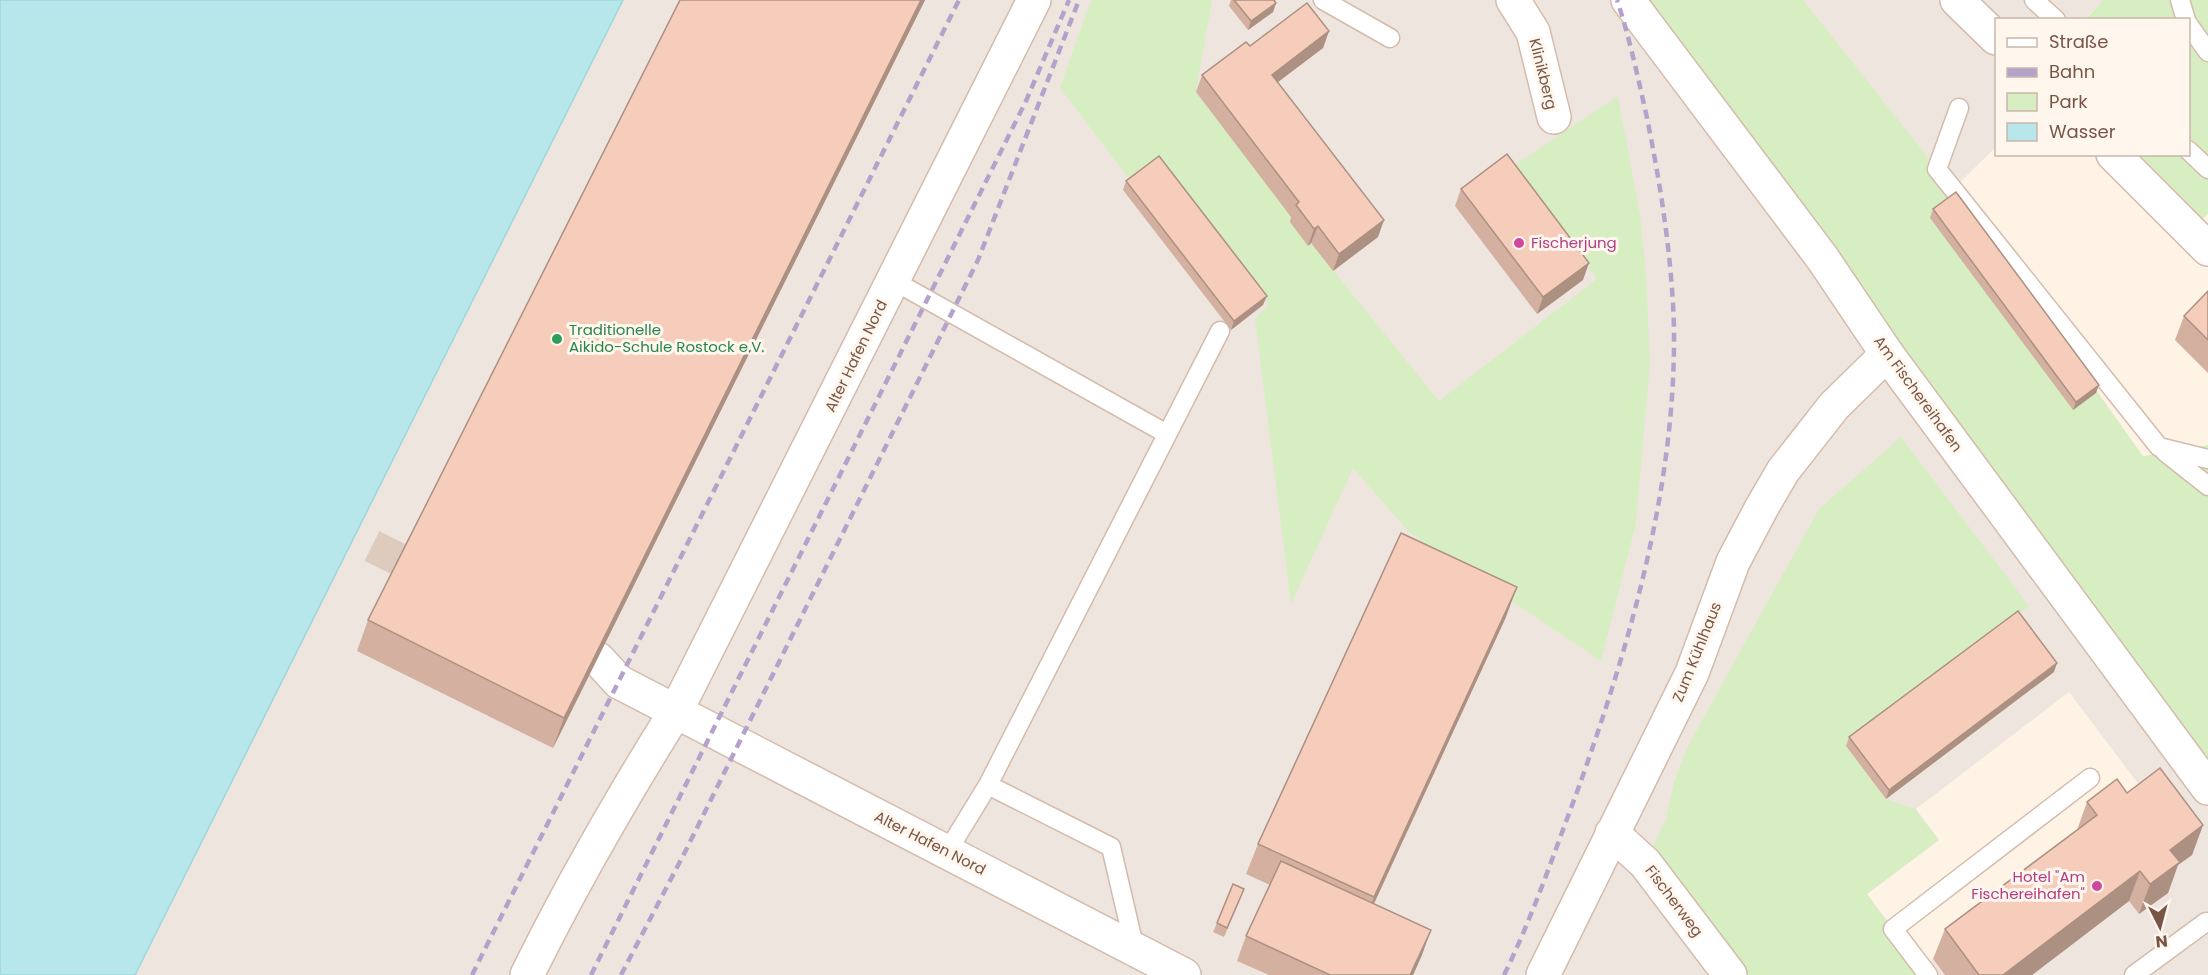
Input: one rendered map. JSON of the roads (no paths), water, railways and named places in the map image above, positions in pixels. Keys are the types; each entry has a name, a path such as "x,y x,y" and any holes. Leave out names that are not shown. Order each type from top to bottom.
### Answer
{"street":[{"name":"Alter Hafen Nord","path":"527,975 623,797 676,711 1034,0"},
{"name":"Klinikberg","path":"1513,0 1533,32 1554,117"},
{"name":"Am Fischereihafen","path":"1628,0 1823,259 1887,354 2208,788"},
{"path":"1957,0 1995,37"},
{"path":"2115,156 2208,249"},
{"name":"Zum Kühlhaus","path":"1543,975 1692,673 1733,562 1783,471 1834,406 1887,354"},
{"name":"Alter Hafen Nord","path":"598,659 619,682 1184,975"},
{"name":"Fischerweg","path":"1612,833 1646,863 1730,975"}],"lane":[{"path":"1323,0 1390,38"},
{"path":"2034,0 2054,18"},
{"path":"2180,0 2185,18"},
{"path":"2190,27 2208,52"},
{"path":"1959,108 1937,169 2159,447 2208,486"},
{"path":"2190,152 2208,169"},
{"path":"894,281 1167,434"},
{"path":"947,852 988,785 1220,331"},
{"path":"2159,447 2208,459"},
{"path":"1928,975 1893,928 2090,778"},
{"path":"988,785 1111,847 1135,950"},
{"path":"2134,975 2206,922"}],"water":[{"path":"0,0 623,0 135,975 0,975"}],"tunnel":[{"path":"372,546 440,580"}],"railway":[{"path":"472,975 959,0"},
{"path":"591,975 1026,101 1069,0"},
{"path":"621,975 686,850 978,260 1079,0"},
{"path":"1504,975 1524,930 1577,792 1615,679 1646,564 1667,447 1673,388 1674,328 1668,249 1647,118 1617,0"}],"place":[{"name":"Fischerjung","path":"1519,243"},
{"name":"Traditionelle Aikido-Schule Rostock e.V.","path":"557,339"},
{"name":"Hotel \"Am Fischereihafen\"","path":"2097,886"}]}
